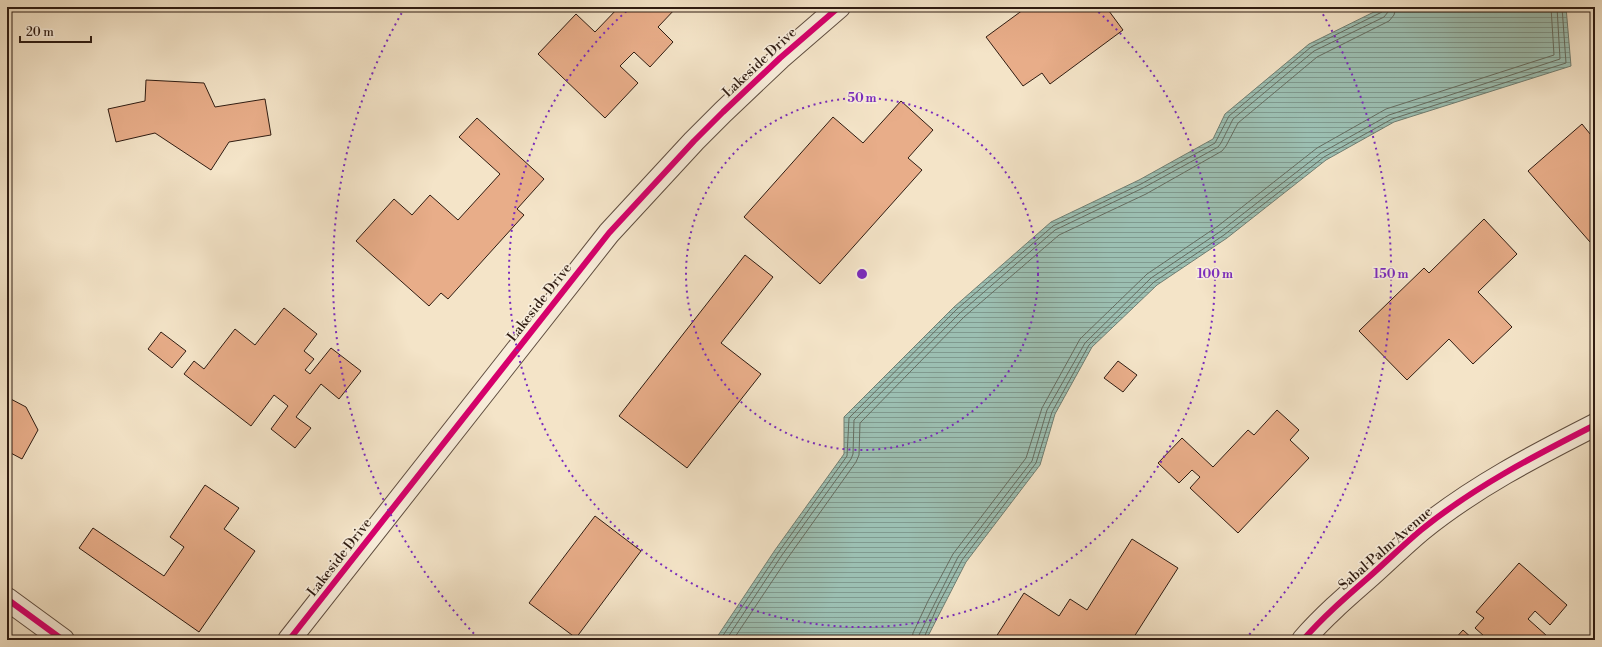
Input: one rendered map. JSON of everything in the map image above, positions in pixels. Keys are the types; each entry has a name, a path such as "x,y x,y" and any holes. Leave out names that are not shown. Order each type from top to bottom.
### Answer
{"street":[{"name":"Lakeside Drive","path":"289,640 609,233 694,141 723,112 780,58 839,7"},
{"name":"Sabal Palm Avenue","path":"1303,640 1341,602 1407,542 1467,496 1513,468 1595,425"},
{"path":"7,599 64,640"}],"water":[{"path":"1384,7 1566,7 1571,66 1394,122 1326,160 1227,238 1157,285 1092,347 1055,414 1040,465 966,562 926,640 715,640 775,550 844,454 844,417 954,307 1051,222 1139,180 1213,139 1225,114 1309,44"}],"building":[{"path":"619,7 677,7 658,27 673,42 650,67 634,52 620,66 638,83 605,118 538,54 576,14 595,32"},
{"path":"1027,7 1106,7 1123,30 1050,84 1042,73 1023,86 986,37"},
{"path":"146,80 204,83 215,107 265,99 271,135 229,142 211,170 155,133 116,142 108,109 145,101"},
{"path":"901,101 933,130 908,158 922,170 820,284 744,217 833,117 863,143"},
{"path":"477,118 544,179 517,209 524,215 448,299 441,293 429,306 356,241 394,199 412,215 430,195 458,220 500,174 459,137"},
{"path":"1582,124 1595,140 1595,237 1590,242 1528,171"},
{"path":"7,185 11,203 7,204"},
{"path":"1484,219 1517,254 1478,292 1512,327 1473,364 1449,339 1407,380 1359,331 1424,268 1429,273"},
{"path":"745,255 773,277 721,343 761,374 687,468 619,416"},
{"path":"284,308 317,334 304,351 314,359 305,370 310,374 331,348 361,371 339,399 321,384 296,417 311,428 295,448 271,429 288,406 274,395 251,426 184,374 194,361 204,369 235,329 255,345"},
{"path":"161,332 186,351 172,368 148,349"},
{"path":"1118,361 1137,375 1123,392 1104,378"},
{"path":"7,397 26,407 38,430 22,459 7,451"},
{"path":"1277,410 1299,430 1290,440 1309,458 1238,533 1190,488 1200,477 1192,470 1179,483 1158,463 1182,438 1213,467 1248,430 1254,435"},
{"path":"205,485 239,508 224,529 255,551 199,632 79,548 93,528 164,576 184,547 170,537"},
{"path":"595,516 641,551 576,638 529,603"},
{"path":"1132,539 1178,568 1132,640 994,640 1024,593 1059,616 1070,599 1087,610"},
{"path":"1519,563 1567,605 1550,625 1535,611 1528,619 1547,636 1544,640 1480,640 1484,636 1475,628 1484,618 1476,612"},
{"path":"1463,630 1474,640 1454,640"},
{"path":"386,636 390,640 382,640"}],"cycle path":[{"path":"289,640 609,233 694,141 723,112 780,58 839,7"},
{"path":"1303,640 1343,600 1414,536 1441,514 1505,473 1595,425"},
{"path":"7,599 63,640"}]}
